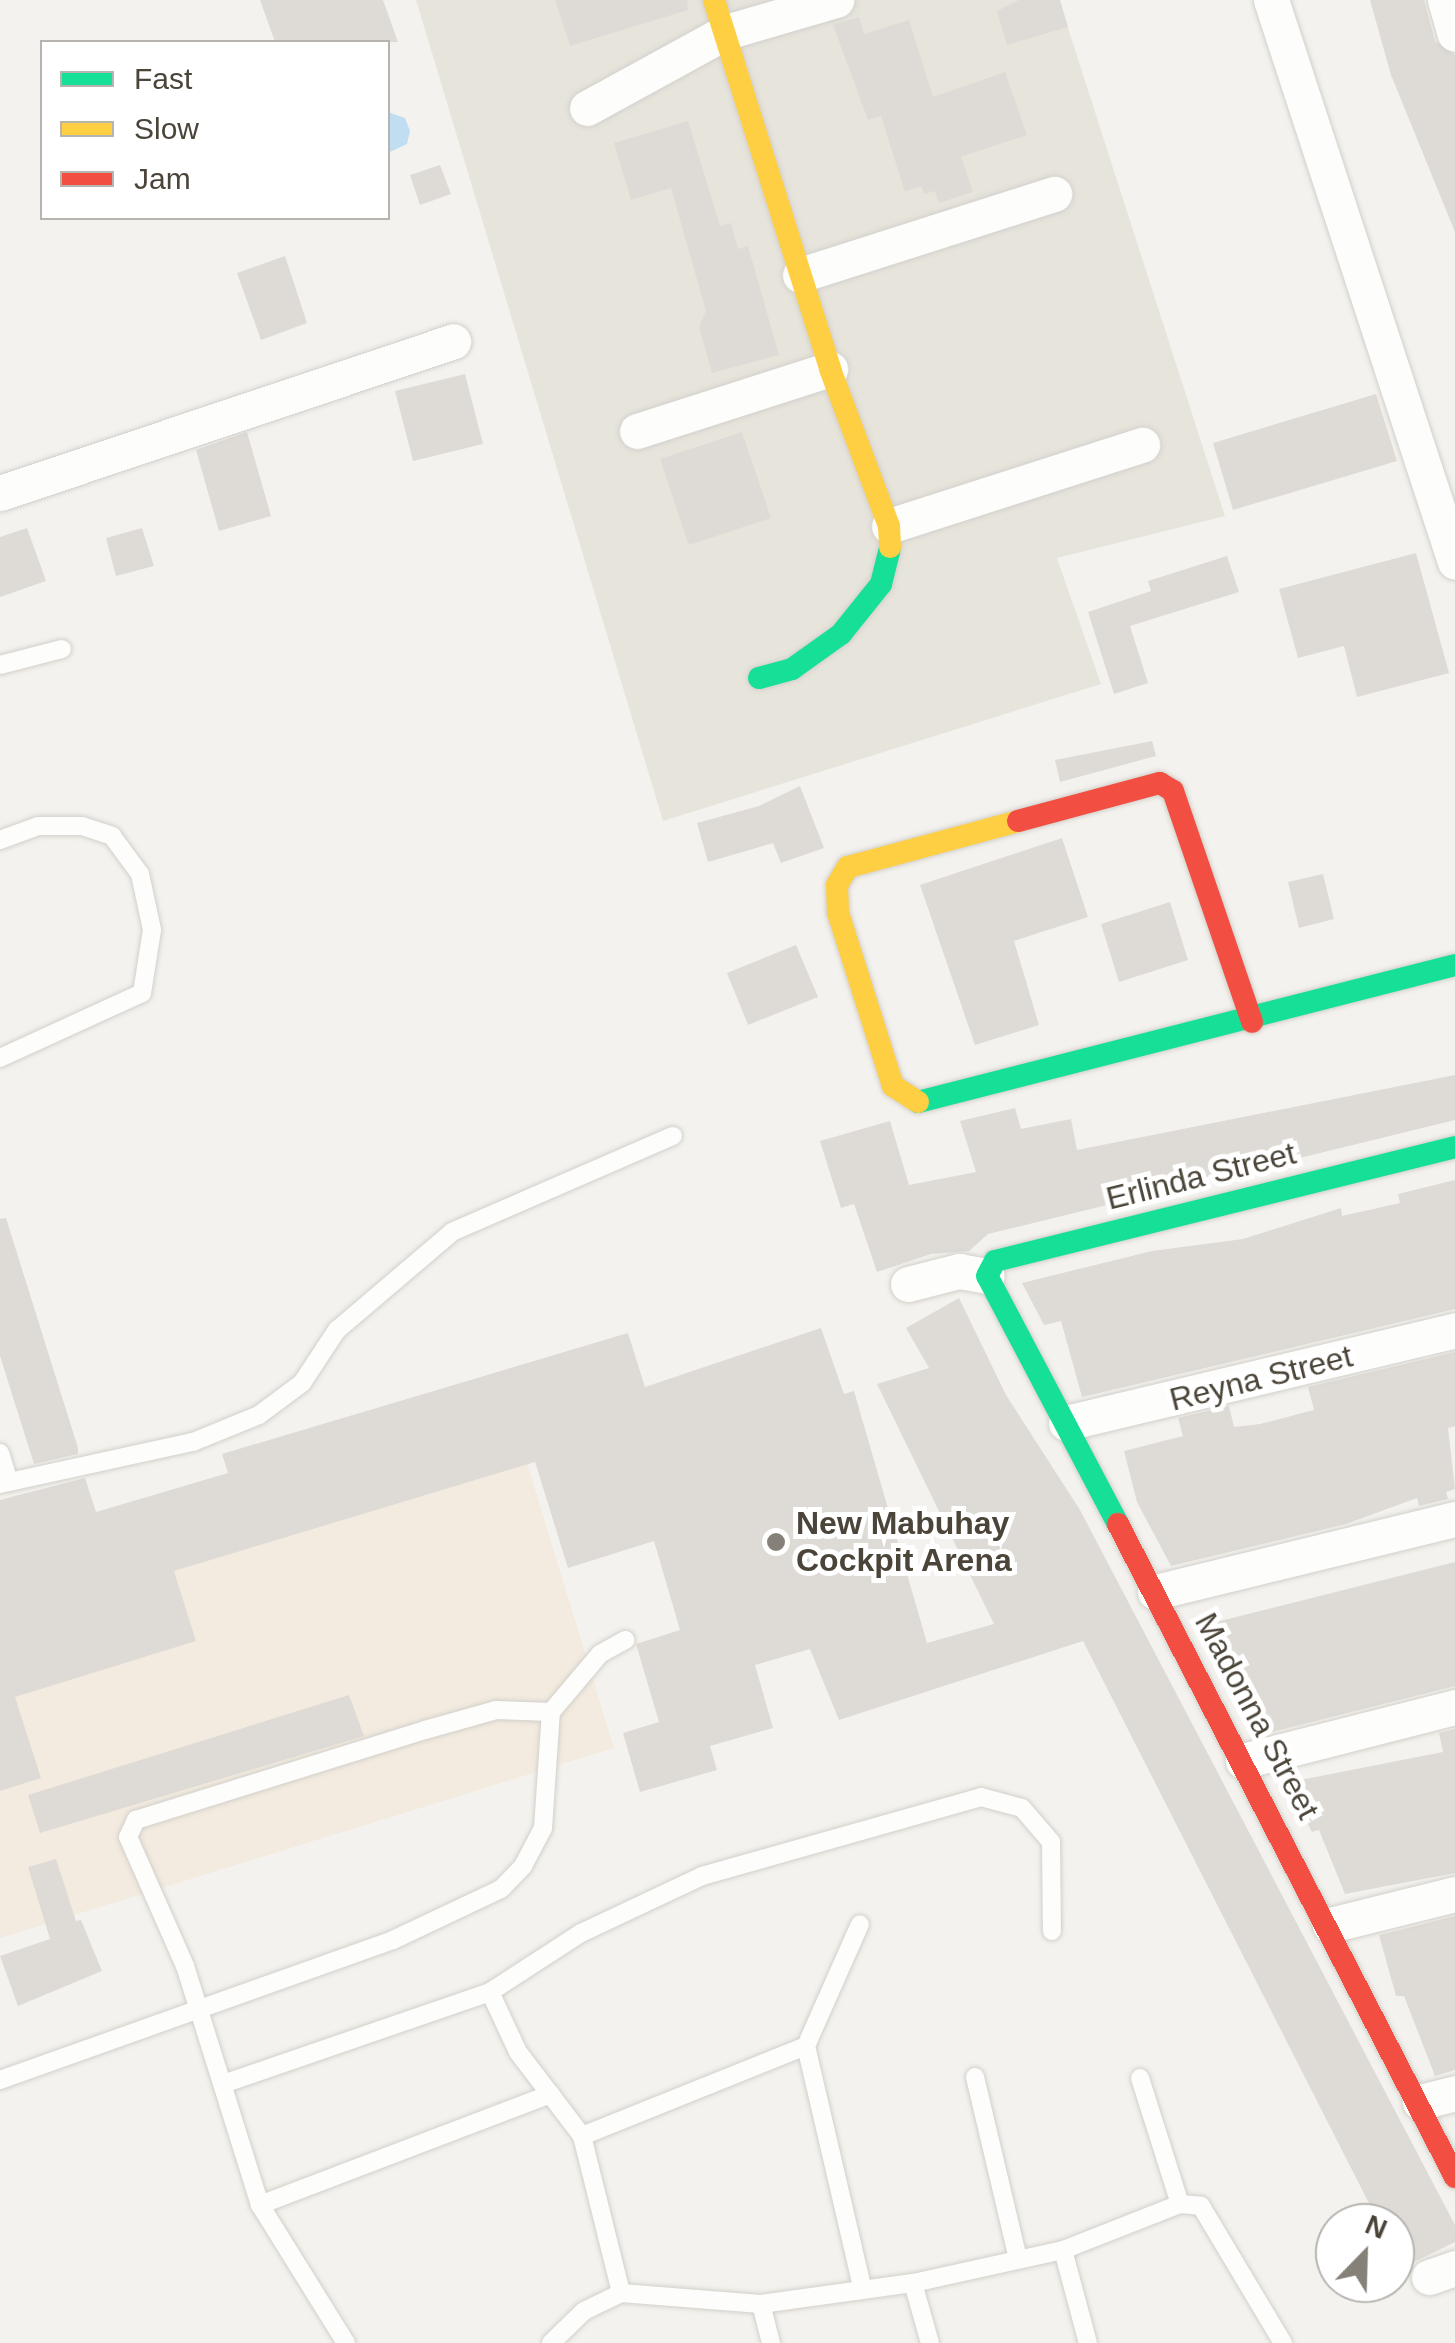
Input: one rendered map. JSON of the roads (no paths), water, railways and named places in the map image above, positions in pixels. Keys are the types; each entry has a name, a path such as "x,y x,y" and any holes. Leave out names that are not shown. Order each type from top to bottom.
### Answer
{"street":[{"path":"587,108 720,16 836,0"},
{"path":"1271,0 1442,480 1455,562"},
{"path":"1445,0 1455,34"},
{"path":"720,16 830,369 889,526 892,556 864,608 816,655 758,678"},
{"path":"800,276 1054,194"},
{"path":"0,493 453,341"},
{"path":"637,431 830,369"},
{"path":"889,526 1142,444"},
{"path":"1252,1022 1174,791 1160,783 848,867 837,884 838,913 894,1086 916,1104 1252,1022 1455,965"},
{"name":"Erlinda Street","path":"988,1284 994,1261 1455,1147"},
{"path":"908,1284 959,1272 988,1284"},
{"name":"Madonna Street","path":"988,1284 1156,1592 1455,2177"},
{"name":"Reyna Street","path":"1066,1422 1455,1330"},
{"path":"1156,1592 1455,1519"},
{"path":"1244,1761 1455,1708"},
{"path":"1330,1926 1455,1894"},
{"path":"1420,2102 1455,2093"}],"lane":[{"path":"0,665 62,648"},
{"path":"0,840 38,826 82,826 112,836 140,874 152,930 142,994 0,1058"},
{"path":"0,1453 4,1483 193,1442 259,1415 302,1383 337,1330 452,1232 673,1136"},
{"path":"0,2080 200,2011 439,1921 512,1880 543,1828 551,1712 600,1654 625,1640"},
{"path":"346,2343 260,2204 170,1927 131,1855 128,1837 136,1820 496,1710 551,1712"},
{"path":"223,2084 490,1992 581,1933 702,1876 981,1796 1022,1808 1050,1842 1052,1931"},
{"path":"860,1924 806,2046 862,2286"},
{"path":"490,1992 518,2052 582,2136 621,2292"},
{"path":"582,2136 806,2046"},
{"path":"976,2076 1018,2260"},
{"path":"1140,2078 1180,2204"},
{"path":"260,2204 550,2094"},
{"path":"550,2343 584,2312 621,2292 761,2304 862,2286 913,2283 1063,2250 1180,2204 1201,2206 1284,2343"},
{"path":"1063,2250 1088,2343"},
{"path":"913,2283 930,2343"},
{"path":"761,2304 772,2343"}],"water":[{"path":"390,113 405,118 410,131 407,144 390,152"}],"place":[{"name":"New Mabuhay Cockpit Arena","path":"776,1542"}]}
